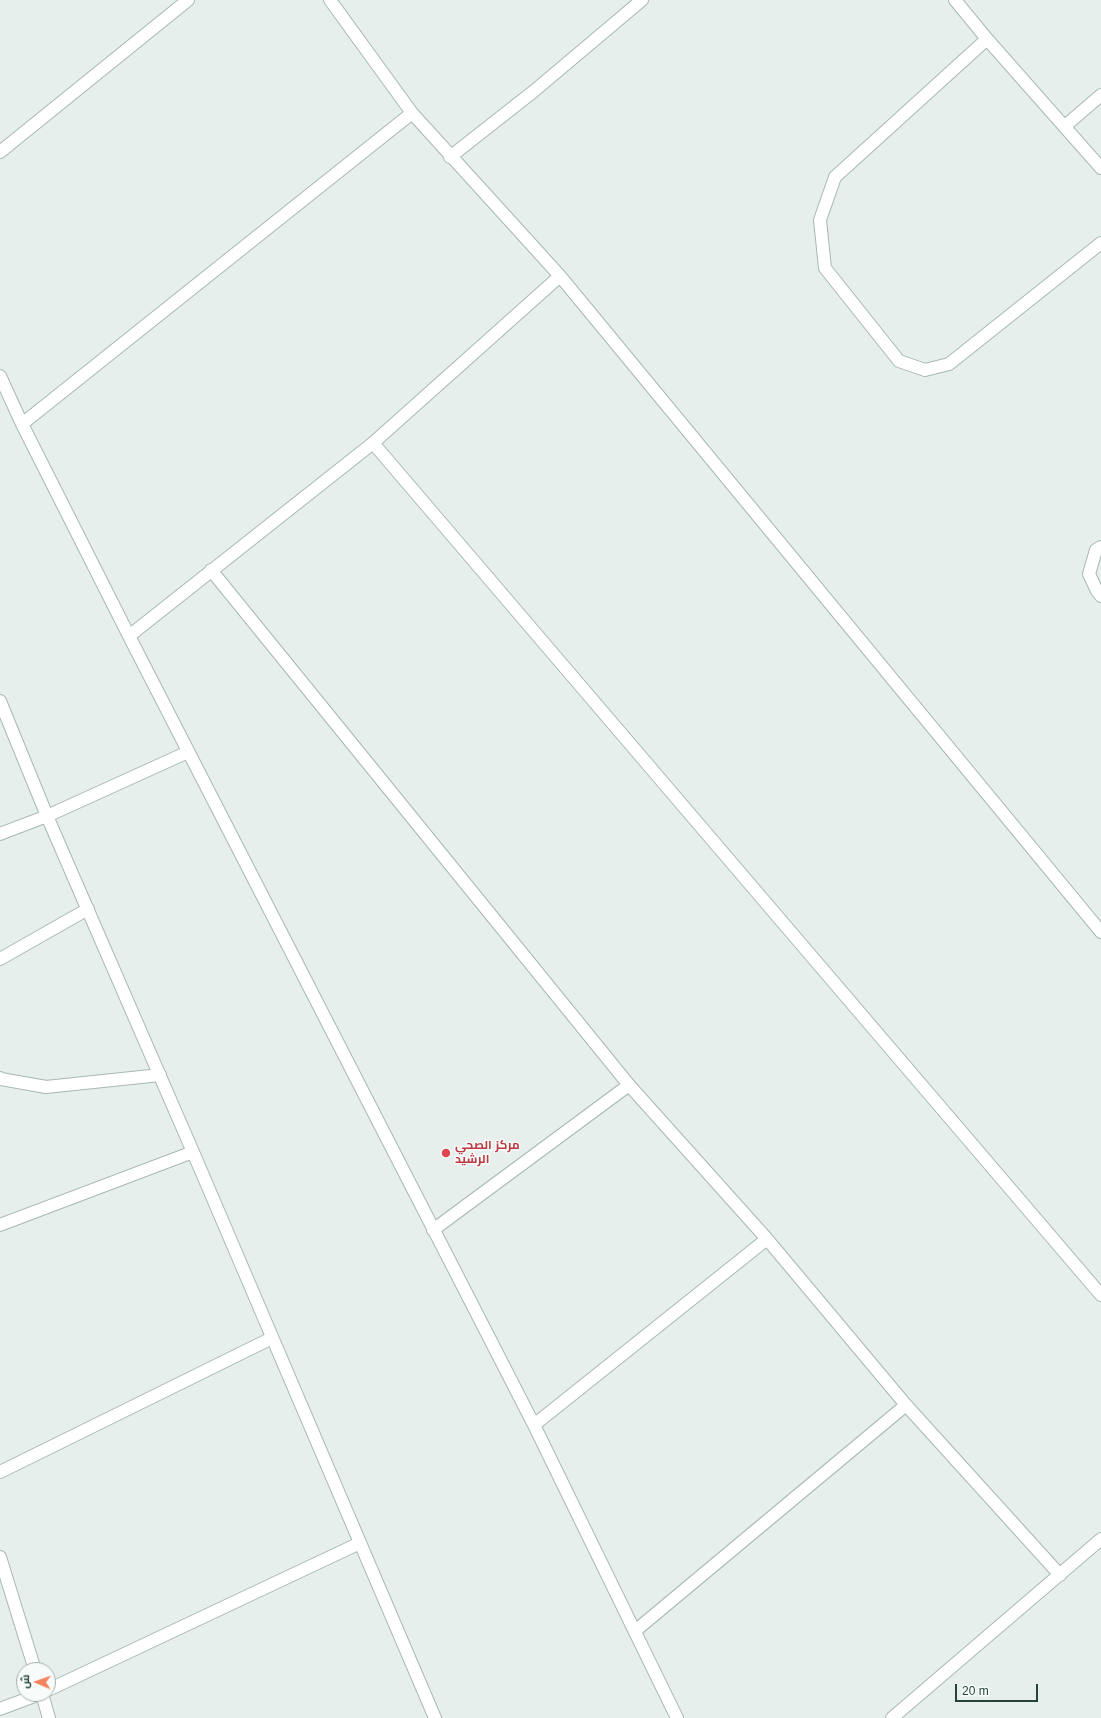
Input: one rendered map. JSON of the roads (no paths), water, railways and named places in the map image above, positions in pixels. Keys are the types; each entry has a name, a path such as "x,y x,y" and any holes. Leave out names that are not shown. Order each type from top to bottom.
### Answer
{"street":[{"path":"0,152 188,0"},
{"path":"330,0 412,113 450,157 560,276 1101,932"},
{"path":"450,157 534,91 642,0"},
{"path":"955,0 987,39 1101,168"},
{"path":"987,39 835,177 820,220 824,268 899,361 925,370 949,364 1101,243"},
{"path":"1065,126 1101,95"},
{"path":"22,424 412,113"},
{"path":"129,636 373,442 560,276"},
{"path":"0,376 22,424 188,752 534,1425 677,1718"},
{"path":"373,442 1101,1295"},
{"path":"1101,547 1096,550 1089,574 1101,596"},
{"path":"211,570 629,1085 767,1240 906,1405 1060,1575"},
{"path":"0,702 47,816 160,1075 435,1718"},
{"path":"0,834 47,816 188,752"},
{"path":"0,959 88,909"},
{"path":"0,1078 46,1087 160,1075"},
{"path":"433,1230 629,1085"},
{"path":"0,1226 193,1152"},
{"path":"534,1425 767,1240"},
{"path":"0,1472 272,1338"},
{"path":"635,1630 906,1405"},
{"path":"892,1718 1101,1539"},
{"path":"56,1686 360,1543"},
{"path":"0,1557 33,1662"},
{"path":"0,1709 19,1702"},
{"path":"44,1702 49,1718"}],"place":[{"name":"مركز الصحي الرشيد","path":"446,1153"}]}
